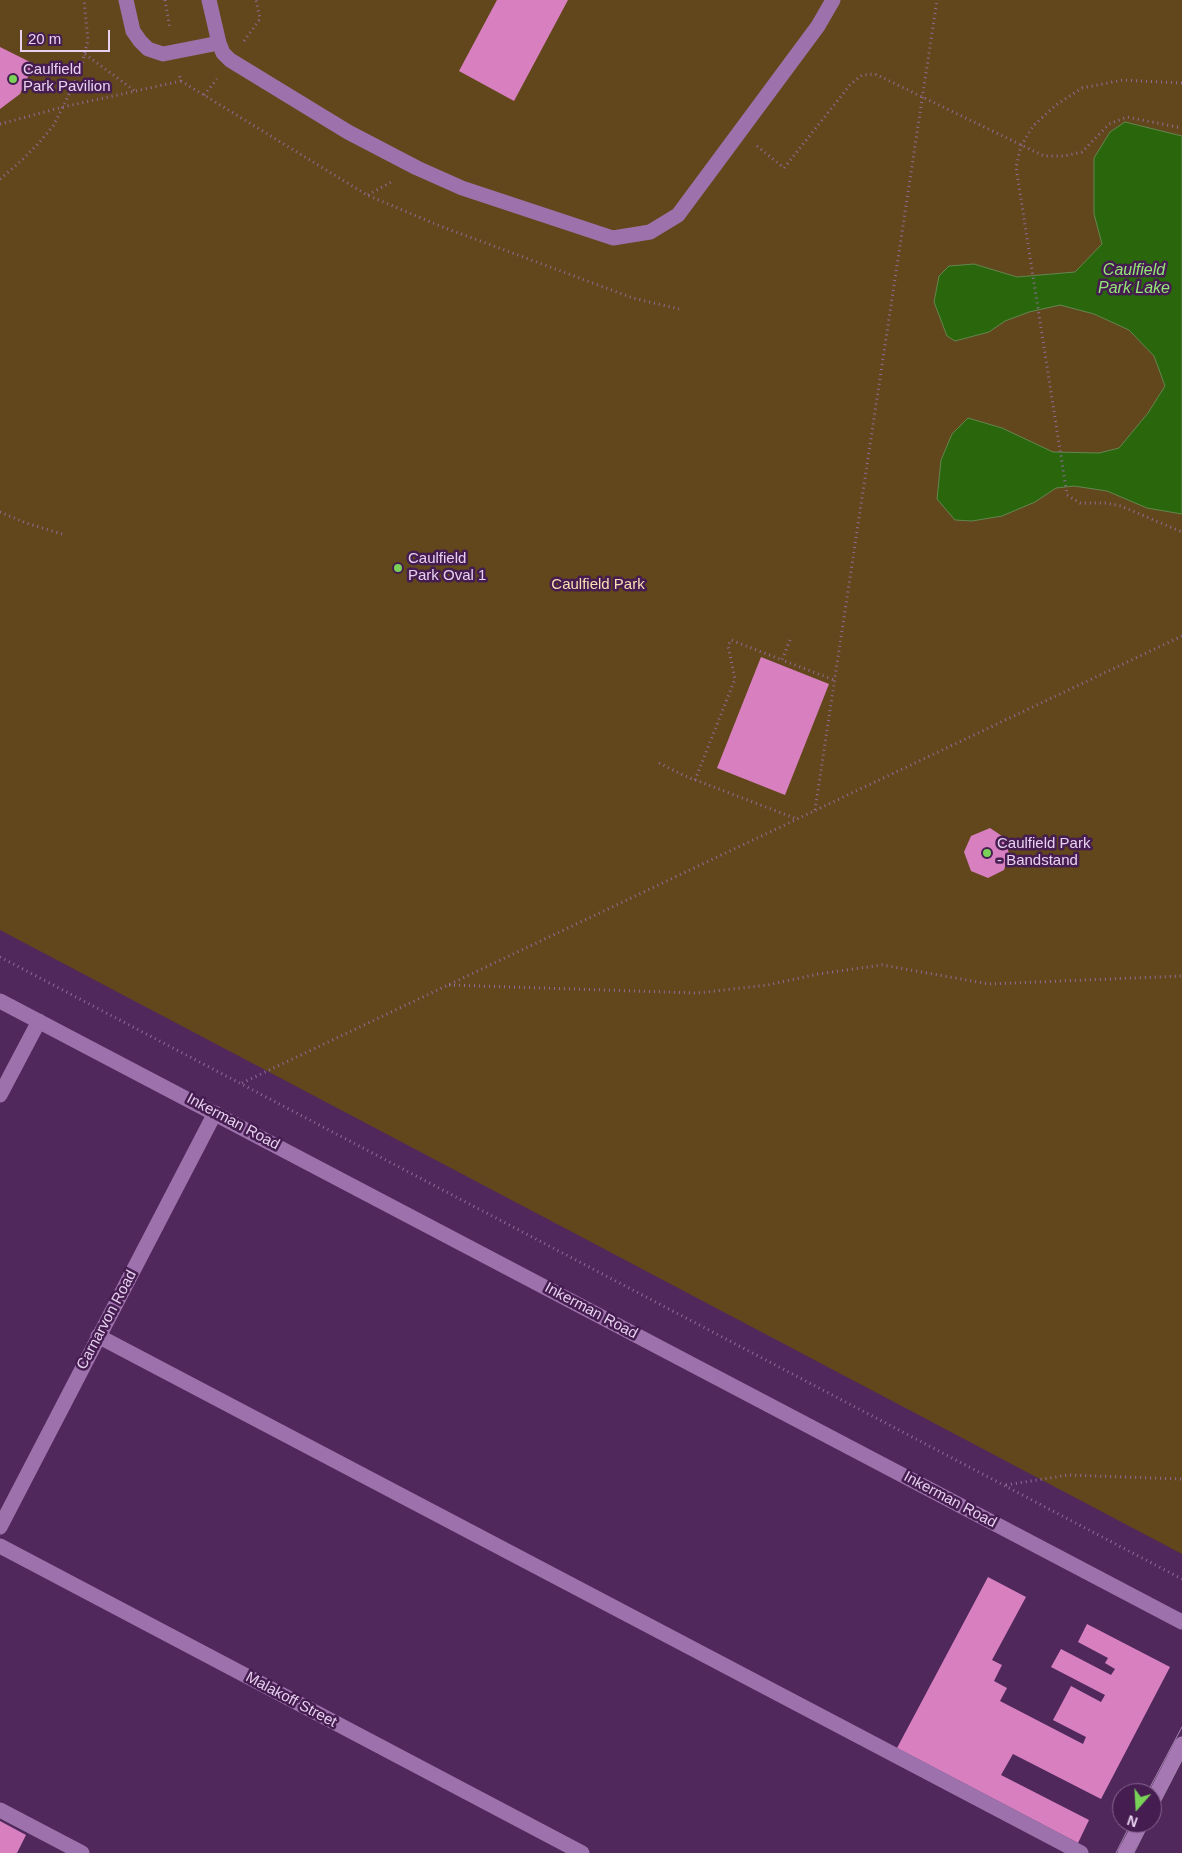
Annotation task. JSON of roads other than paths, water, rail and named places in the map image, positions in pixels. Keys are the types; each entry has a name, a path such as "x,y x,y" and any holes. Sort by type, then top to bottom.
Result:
{"main road":[{"path":"1162,1783 1182,1744"},
{"path":"1125,1853 1136,1833"}],"street":[{"path":"126,0 133,31 148,49 163,54 175,53 219,43"},
{"path":"209,0 219,43 223,53 230,60 348,132 416,168 508,205 613,238 650,232 678,215 818,26 833,0"},
{"name":"Inkerman Road","path":"0,1000 1182,1622"},
{"path":"0,1095 38,1021"},
{"name":"Carnarvon Road","path":"0,1527 215,1113"},
{"path":"98,1336 1081,1853"},
{"name":"Malakoff Street","path":"0,1546 582,1853"},
{"path":"0,1810 82,1853"}],"water":[{"name":"Caulfield Park Lake","path":"1125,122 1182,136 1182,514 1147,508 1107,491 1074,486 1056,488 1035,502 1002,516 972,521 955,520 937,499 941,460 952,434 968,418 1002,428 1053,452 1099,453 1119,448 1148,413 1165,386 1154,356 1129,330 1094,314 1060,305 1029,312 1005,321 989,332 955,341 947,336 934,302 939,276 949,266 974,264 1017,277 1075,272 1102,244 1094,214 1094,158 1110,132"}],"tram line":[{"path":"1152,1783 1182,1727"},
{"path":"1162,1799 1182,1760"},
{"path":"1116,1853 1126,1833"},
{"path":"1134,1853 1144,1833"}],"place":[{"name":"Caulfield Park Pavilion","path":"13,79"},
{"name":"Caulfield Park Oval 1","path":"398,568"},
{"name":"Caulfield Park - Bandstand","path":"987,853"}],"park label":[{"name":"Caulfield Park","path":"598,585"}]}
